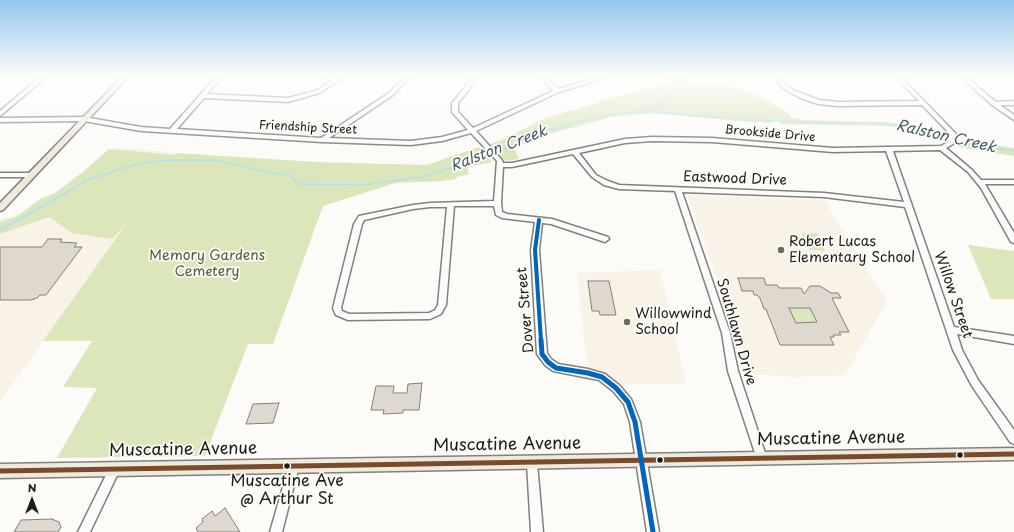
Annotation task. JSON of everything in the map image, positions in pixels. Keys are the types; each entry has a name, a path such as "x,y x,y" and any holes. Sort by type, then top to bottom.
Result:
{"main road":[{"path":"0,208 101,102"},
{"name":"Muscatine Avenue","path":"0,471 1014,454"}],"street":[{"path":"0,114 14,102"},
{"path":"172,131 197,102"},
{"path":"322,140 379,102"},
{"path":"456,102 454,105 456,114 500,161 497,203 499,213 505,216 552,222 605,239"},
{"name":"Friendship Street","path":"0,120 84,119 125,127 172,131 322,140 411,143 448,137 472,131 534,102"},
{"path":"817,102 838,104 924,104"},
{"name":"Brookside Drive","path":"500,165 512,165 625,141 668,138 712,140 823,150 942,148 952,140 950,130 922,102"},
{"path":"992,102 1014,118"},
{"path":"994,104 1014,104"},
{"path":"942,148 964,166 980,182 1011,230 1014,240"},
{"name":"Willow Street","path":"889,149 967,370 1014,439"},
{"name":"Eastwood Drive","path":"574,152 590,173 606,183 623,187 824,195 909,205"},
{"path":"0,175 31,175"},
{"path":"980,182 1014,182"},
{"name":"Southlawn Drive","path":"678,189 726,333 733,371 762,459"},
{"path":"451,204 442,305 438,312 430,316 355,317 345,317 339,313 337,308 358,224 362,218 413,207 451,204 497,203"},
{"name":"Dover Street","path":"540,220 535,250 542,354 548,362 556,368 598,376 607,381 619,391 628,402 633,414 653,532"},
{"path":"952,330 1014,340"},
{"path":"532,463 537,532"},
{"path":"276,532 294,466"},
{"path":"84,532 114,469"}],"shaded area":[{"path":"118,147 177,153 0,402 0,220 62,199"},
{"name":"Robert Lucas Elementary School","path":"687,195 824,200 887,301 845,375 794,377 745,373 731,316"},
{"name":"Willowwind School","path":"660,270 686,384 622,384 601,370 587,366 577,273"}],"green space":[{"path":"600,102 769,102 790,114 790,118 920,125 941,131 943,134 940,140 930,138 914,130 887,126 781,124 779,119 773,119 773,123 652,113 611,117 542,136 514,148 519,159 506,161 490,144 502,140 545,118"},
{"path":"962,141 1014,148 1014,156 958,147"},
{"name":"Memory Gardens Cemetery","path":"479,147 492,162 467,167 469,174 457,177 456,179 395,183 323,206 273,344 248,344 205,456 57,458 97,388 63,387 92,341 43,341 127,223 112,239 72,233 49,217 0,234 0,222 18,216 40,199 55,193 84,171 109,149 176,155 177,153 316,162 427,165"},
{"path":"802,233 817,233 825,251 810,250"},
{"path":"968,245 1014,251 1014,299 991,299"},
{"path":"789,308 810,308 814,315 816,315 823,322 795,323"}],"building":[{"path":"48,239 62,239 60,242 77,243 74,247 82,247 46,295 40,295 31,300 0,300 0,247 42,247"},
{"path":"738,278 764,278 766,285 777,285 779,288 801,288 804,294 810,286 820,286 831,293 838,293 841,298 832,298 849,332 839,332 841,335 833,335 834,337 830,337 834,345 780,345 766,309 764,309 760,298 757,295 754,295 753,291 742,291","holes":["789,308 810,308 817,322 796,323"]},
{"name":"Willowwind School","path":"588,281 609,281 616,315 600,315 599,311 592,311"},
{"path":"422,383 419,410 403,410 403,413 383,414 384,410 371,410 376,386 394,386 393,393 407,393 408,384"},
{"path":"279,403 273,423 246,424 253,404"},
{"path":"225,508 240,532 198,532 196,528 203,522 202,519 212,511 215,516"},
{"path":"52,519 59,522 61,527 58,532 14,532 21,520"}],"waterway":[{"path":"652,111 661,102"},
{"name":"Ralston Creek","path":"66,193 90,179 137,164 167,160 215,160 272,173 290,175 298,184 362,185 422,177 480,159 510,147 538,133 576,122 621,113 652,111"},
{"name":"Ralston Creek","path":"652,111 695,116 822,123 881,123 917,127 960,143 1014,151"},
{"name":"Ralston Creek","path":"0,230 68,192"}],"transit line":[{"path":"539,220 535,250 542,354 548,362 556,368 588,373 602,377 616,388 628,402 635,422 653,532"},
{"path":"0,471 1014,454"}],"place":[{"name":"Robert Lucas Elementary School","path":"781,250"},
{"name":"Willowwind School","path":"627,322"},
{"name":"Muscatine Ave @ Arthur St","path":"287,466"}]}
